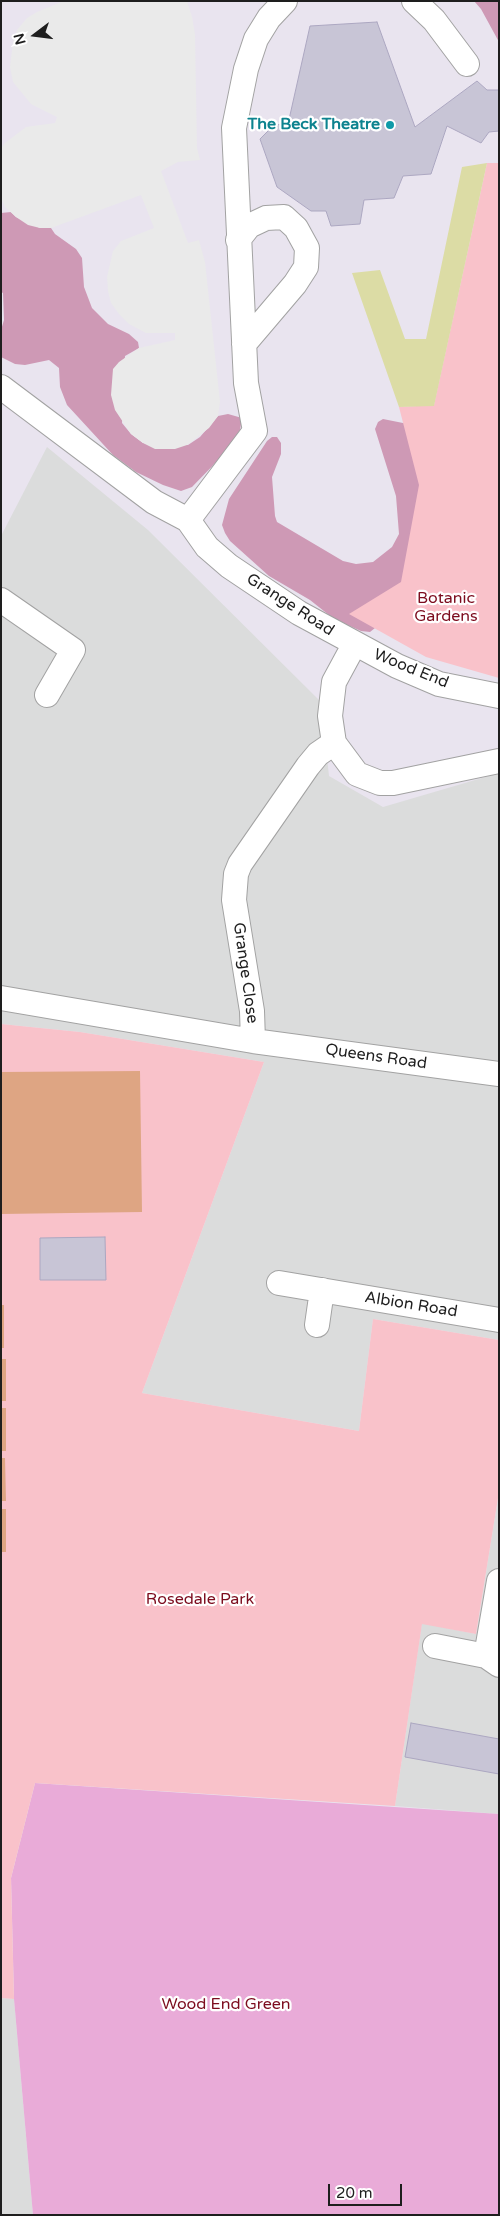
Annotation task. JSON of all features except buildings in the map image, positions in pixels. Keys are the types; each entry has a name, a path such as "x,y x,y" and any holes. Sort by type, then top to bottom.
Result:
{"street":[{"path":"414,1 434,20 467,64"},
{"path":"188,520 255,431 246,383 234,128 239,98 256,39 278,3"},
{"path":"238,240 249,226 266,218 284,217 296,228 307,248 306,267 295,284 244,344"},
{"name":"Grange Road","path":"1,387 154,502 188,520 208,547 229,566 299,613 354,644"},
{"path":"1,600 73,650 47,695"},
{"path":"354,644 334,682 330,716 334,743 351,769 365,779 380,783 411,781 499,761"},
{"name":"Wood End","path":"354,644 397,666 439,684 499,696"},
{"name":"Grange Close","path":"1,998 253,1041 252,1011 234,900 236,874 240,864 308,766 334,743"},
{"name":"Queens Road","path":"253,1041 499,1074"},
{"name":"Albion Road","path":"279,1283 499,1320"},
{"path":"317,1325 322,1290"},
{"path":"435,1646 492,1660 499,1581"}],"shaded area":[{"path":"64,1 187,1 192,17 195,34 197,148 200,160 178,162 161,171 188,243 199,240 205,262 220,402 218,416 209,428 187,445 175,449 155,449 131,434 115,410 111,395 113,369 119,362 139,348 175,340 175,333 146,333 129,324 111,303 108,291 107,277 113,251 121,241 154,228 141,195 51,228 28,225 5,207 1,198 1,148 26,127 55,123 57,117 31,104 13,82 10,67 13,42 17,30 27,18"},
{"path":"474,1 499,1 499,42 481,9"},
{"path":"487,163 434,406 399,407 352,273 380,270 405,339 426,339 462,167"},
{"path":"11,212 16,217 40,228 51,228 55,234 76,249 82,258 84,287 92,308 108,324 129,334 138,342 139,348 125,356 122,423 131,434 143,443 188,445 200,437 218,416 228,414 242,418 240,430 226,452 192,487 181,491 163,485 136,472 113,455 67,405 60,387 59,368 49,360 25,365 15,364 1,357 1,330 4,320 3,293 1,292 1,213"},
{"path":"499,410 380,624 370,632 361,631 334,619 310,600 269,576 230,541 225,533 222,525 229,499 267,441 272,437 277,437 281,443 281,454 272,477 277,522 343,561 356,564 373,562 392,547 399,534 396,496 375,429 378,422 383,419 403,423"},
{"path":"47,447 148,530 321,702 329,776 383,807 499,773 499,1340 373,1319 359,1431 142,1393 264,1062 80,1032 1,1024 1,536"},
{"path":"140,1071 142,1212 1,1214 1,1072"},
{"path":"1,1305 4,1305 4,1348 1,1348"},
{"path":"1,1359 6,1359 6,1401 1,1401"},
{"path":"1,1408 6,1408 6,1451 1,1451"},
{"path":"1,1458 5,1458 6,1501 1,1501"},
{"path":"499,1492 499,1814 395,1806 422,1623 476,1634"},
{"path":"1,1509 6,1509 6,1552 1,1552"},
{"path":"1,1998 14,1999 33,2215 1,2215"}],"green space":[{"name":"Botanic Gardens","path":"487,163 499,163 499,678 426,657 349,614 401,582 419,485 399,407 434,405"},
{"name":"Rosedale Park","path":"1,1024 80,1032 264,1062 142,1393 359,1431 373,1319 499,1340 499,1492 476,1634 422,1624 395,1806 35,1783 11,1878 14,1999 1,1998"},
{"name":"Wood End Green","path":"35,1783 499,1814 499,2215 33,2215 14,1999 11,1878"}],"place":[{"name":"The Beck Theatre","path":"390,125"}]}
